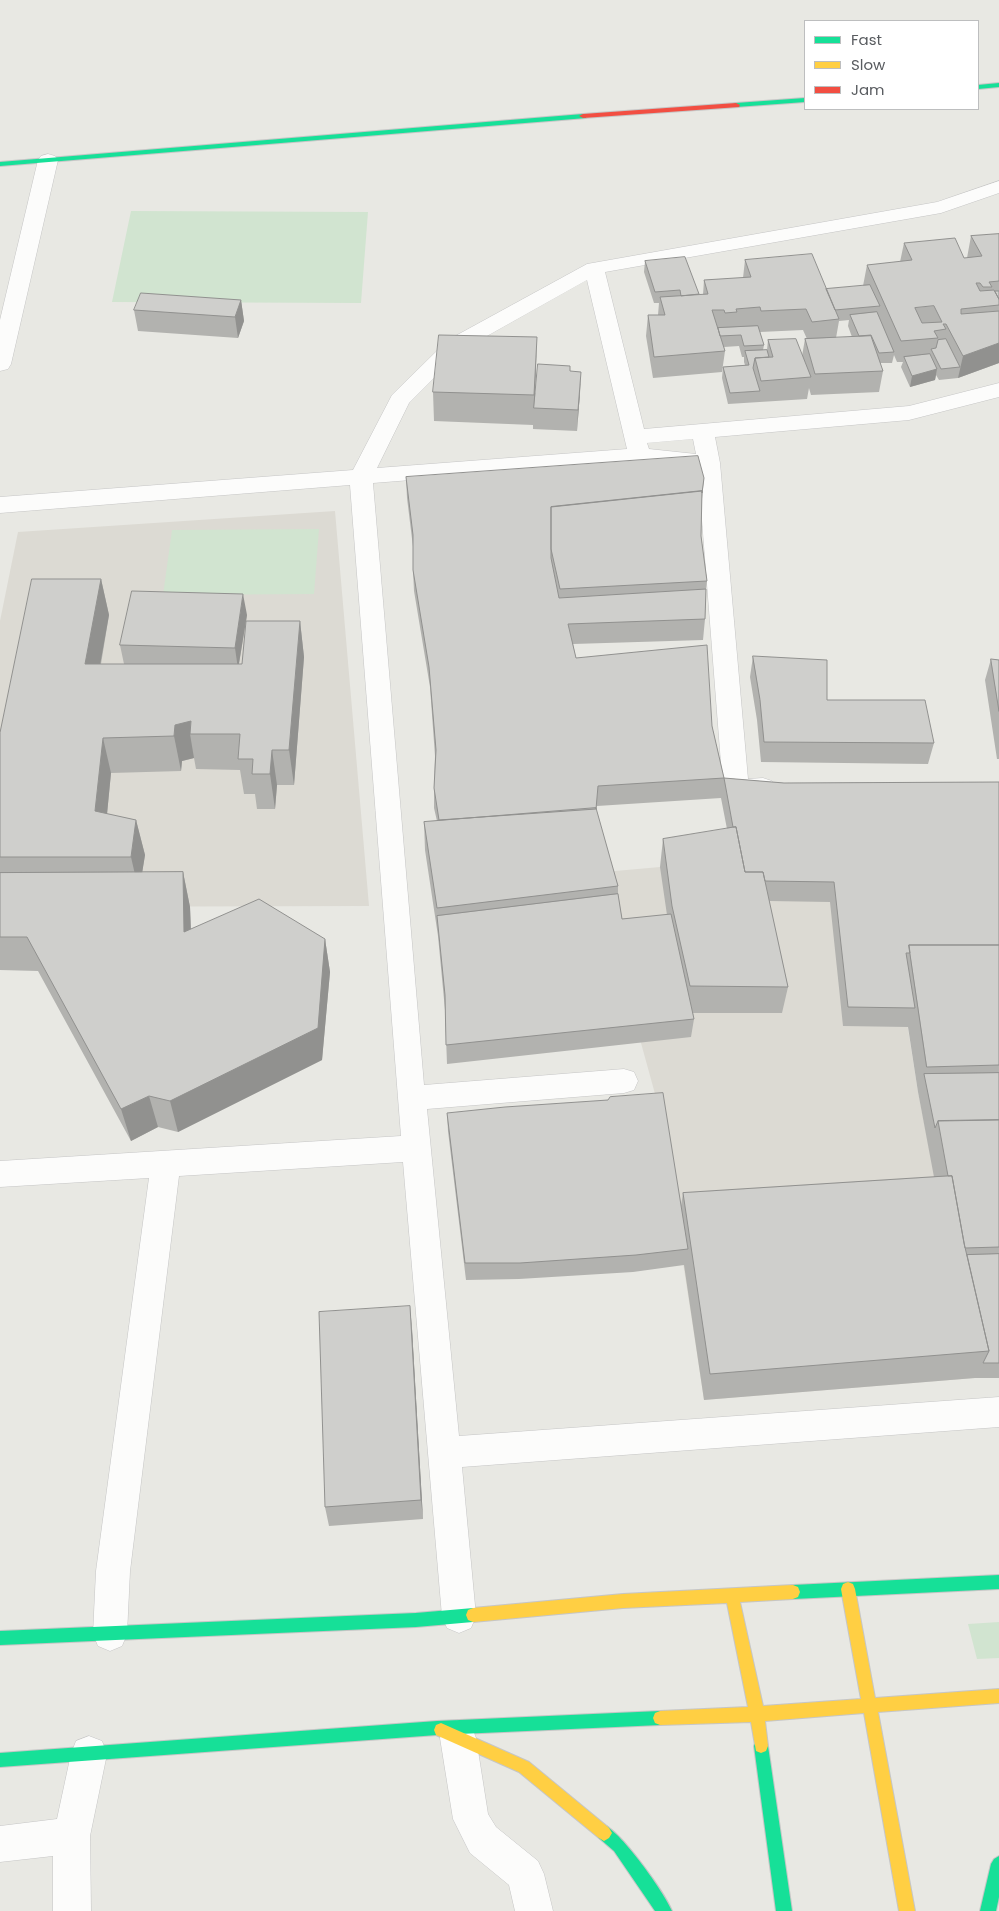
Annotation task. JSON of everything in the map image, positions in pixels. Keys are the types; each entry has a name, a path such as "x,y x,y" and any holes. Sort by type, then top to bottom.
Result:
{"main road":[{"path":"979,87 999,85"},
{"path":"0,164 444,127 804,100"},
{"path":"0,1638 407,1621 623,1601 999,1582"},
{"path":"848,1589 907,1911"},
{"path":"732,1595 757,1714 784,1911"},
{"path":"0,1760 757,1714 999,1696"},
{"path":"448,1733 524,1767 619,1846 664,1911"},
{"path":"988,1911 999,1864"}],"street":[{"path":"0,364 48,160"},
{"path":"459,1616 411,1098 361,476 400,400 455,345 594,268 941,207 999,187"},
{"path":"594,268 637,446"},
{"path":"0,505 361,476 637,446 703,431 909,413 999,390"},
{"path":"703,431 709,463 736,789 785,788"},
{"path":"637,446 709,463"},
{"path":"411,1098 624,1081"},
{"path":"0,1174 417,1148"},
{"path":"110,1634 113,1571 166,1164"},
{"path":"444,1453 999,1412"},
{"path":"448,1733 471,1819 483,1840 525,1874 534,1911"},
{"path":"72,1911 72,1836 89,1754"},
{"path":"0,1844 72,1836"}],"shaded area":[{"path":"335,511 369,906 0,907 0,621 18,532"},
{"path":"660,867 888,902 918,1092 975,1378 704,1400 660,1112 641,1043 604,872"}],"green space":[{"path":"131,211 368,212 361,303 112,302"},
{"path":"319,529 314,594 163,595 172,530"},
{"path":"999,1622 999,1658 977,1659 968,1624"}],"building":[{"path":"999,234 999,281 989,282 992,287 983,287 980,283 976,283 980,291 994,290 999,299 999,305 961,309 961,314 999,311 999,343 963,356 946,324 943,324 946,329 934,331 938,338 901,341 867,265 912,260 904,243 955,238 964,258 982,256 971,236","holes":["934,306 942,322 922,323 915,308"]},
{"path":"812,254 839,319 812,322 806,309 761,311 760,307 736,309 737,312 725,313 724,310 712,310 725,351 654,357 648,315 665,315 660,297 708,294 704,280 751,277 745,260"},
{"path":"685,257 699,294 681,296 680,290 655,292 645,261"},
{"path":"870,285 880,306 835,310 826,289"},
{"path":"995,291 999,291 999,299"},
{"path":"141,293 241,300 235,317 134,310"},
{"path":"877,312 894,352 879,353 871,335 859,336 850,315"},
{"path":"758,326 764,345 744,346 741,335 720,336 718,328"},
{"path":"439,335 537,337 534,395 433,392"},
{"path":"871,336 883,371 815,374 805,339"},
{"path":"796,339 811,377 761,381 755,358 773,357 768,340"},
{"path":"946,339 960,367 941,369 931,349 936,348 938,340"},
{"path":"767,350 769,357 755,358 753,368 760,391 730,393 723,367 749,365 745,351"},
{"path":"930,354 937,369 912,376 904,357"},
{"path":"538,364 570,366 570,371 581,372 578,410 534,408"},
{"path":"698,456 704,478 702,493 702,491 551,507 551,558 559,598 706,589 705,619 568,624 576,658 707,645 712,726 724,778 598,786 596,809 439,820 434,788 436,750 429,667 413,570 413,535 406,477"},
{"path":"702,491 701,536 707,581 560,589 551,549 551,507"},
{"path":"32,579 101,579 85,664 242,664 246,621 300,621 289,750 272,750 270,774 252,774 253,759 238,759 240,734 190,734 191,721 175,725 174,736 103,738 95,811 136,820 131,857 0,857 0,733"},
{"path":"132,591 243,594 235,648 120,645"},
{"path":"753,656 827,660 827,700 925,700 934,743 764,742"},
{"path":"991,659 999,660 999,711"},
{"path":"724,778 784,783 999,782 999,945 909,945 910,953 906,953 915,1008 848,1007 834,882 765,881 763,872 745,872 736,827 733,827"},
{"path":"596,808 618,886 437,908 424,822"},
{"path":"736,827 745,872 763,872 788,987 690,986 672,906 663,839"},
{"path":"183,872 184,932 259,899 325,939 318,1028 170,1101 149,1096 121,1109 27,937 0,937 0,873"},
{"path":"618,894 622,919 671,914 694,1019 446,1045 445,995 437,916"},
{"path":"909,945 999,945 999,1065 927,1067"},
{"path":"999,1073 999,1120 938,1121 935,1128 924,1074"},
{"path":"663,1093 688,1249 636,1255 520,1263 465,1263 447,1113 608,1100 610,1097"},
{"path":"999,1120 999,1247 965,1248 952,1176 948,1176 938,1121"},
{"path":"952,1176 964,1243 989,1351 710,1374 683,1193"},
{"path":"999,1254 999,1363 983,1363 989,1351 967,1255"},
{"path":"410,1306 421,1500 325,1507 319,1312"}],"traffic: fast":[{"path":"979,87 999,85"},
{"path":"736,105 804,100"},
{"path":"0,164 583,116"},
{"path":"793,1592 999,1582"},
{"path":"0,1638 416,1620 473,1615"},
{"path":"0,1760 437,1728 660,1718"},
{"path":"761,1746 784,1911"},
{"path":"604,1833 619,1846 664,1911"},
{"path":"988,1911 999,1864"}],"traffic: slow":[{"path":"848,1589 907,1911"},
{"path":"473,1615 623,1601 793,1592"},
{"path":"732,1595 757,1714 761,1746"},
{"path":"660,1718 757,1714 999,1696"},
{"path":"441,1730 524,1767 604,1833"}],"traffic: jam":[{"path":"583,116 736,105"}]}
